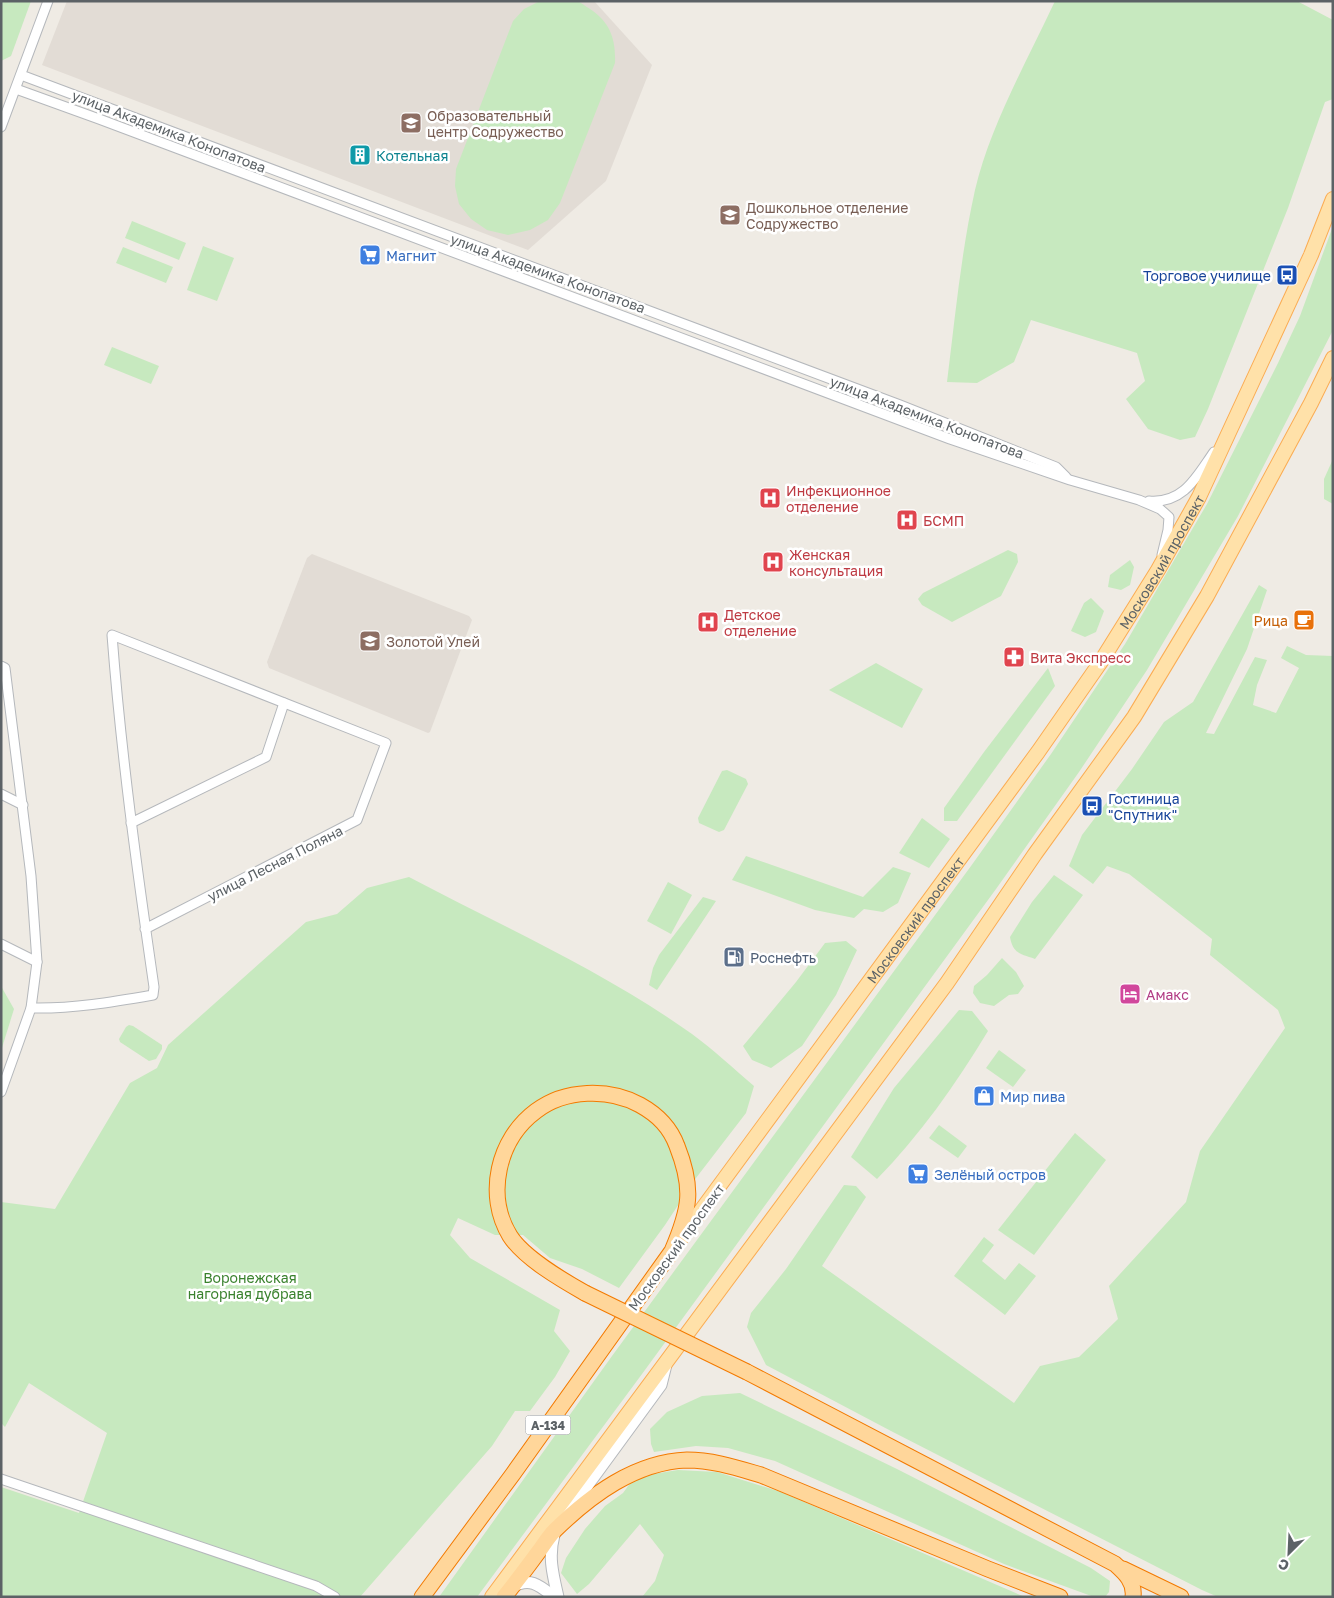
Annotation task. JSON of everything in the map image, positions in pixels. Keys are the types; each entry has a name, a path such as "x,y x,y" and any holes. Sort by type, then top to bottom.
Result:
{"highway":[{"path":"672,1251 686,1212 689,1197 684,1165 676,1144 664,1122 634,1102 598,1093 583,1093 551,1102 536,1110 525,1120 508,1145 497,1176 499,1210 511,1237 523,1250 559,1278 585,1293 747,1372 1181,1597"},
{"name":"Московский проспект","path":"422,1597 513,1474 672,1251"},
{"path":"508,1592 555,1531 593,1498 618,1480 642,1469 664,1463 687,1460 724,1464 761,1475 988,1570 1060,1597"},
{"path":"1115,1564 1130,1581 1134,1591 1133,1597"}],"main road":[{"name":"Московский проспект","path":"672,1251 1038,752 1100,663 1158,570 1199,497 1311,255 1333,199"},
{"path":"492,1597 947,983 1035,854 1134,717 1207,596 1311,403 1333,358"}],"street":[{"path":"1,127 48,1"},
{"name":"улица Академика Конопатова","path":"21,75 909,409 1056,467 1070,480"},
{"name":"улица Академика Конопатова","path":"16,89 950,439 1070,480 1139,500"},
{"path":"1139,500 1160,502 1170,499 1188,488 1230,431"},
{"path":"1139,500 1160,509 1169,517 1168,530 1158,570"},
{"path":"31,1008 49,1009 99,1004 153,995 154,988 131,824 112,635 284,703 266,757 131,824"},
{"path":"1,666 4,668 32,876 37,962 31,1008 1,1092"},
{"name":"улица Лесная Поляна","path":"146,929 357,820 386,743 284,703"},
{"path":"1,794 23,805"},
{"path":"1,944 37,962"},
{"path":"558,1597 550,1560 550,1547 555,1531 661,1385 667,1359"},
{"path":"1,1479 316,1586 335,1597"},
{"path":"508,1592 527,1582 534,1583 554,1597"}],"shaded area":[{"name":"Образовательный центр Содружество","path":"67,1 594,1 652,65 606,181 528,250 42,65"},
{"name":"Золотой Улей","path":"312,554 469,616 472,620 430,732 428,733 269,668 267,662 307,558"}],"green space":[{"path":"1,1 31,1 11,56 1,61"},
{"path":"540,1 576,1 597,14 607,25 613,39 615,63 560,203 548,220 530,230 508,235 487,230 471,219 459,204 455,186 456,169 513,21 524,9"},
{"path":"1055,1 1297,1 1333,20 1333,99 1325,102 1288,208 1208,409 1195,437 1180,440 1148,429 1126,399 1145,381 1137,353 1031,320 1014,362 977,383 947,382 966,238 975,190 990,142 1010,94"},
{"path":"132,221 186,243 179,260 125,238"},
{"path":"1333,226 1332,332 1238,516 1147,670 1079,772 996,889 477,1597 439,1597 612,1356 971,866 1051,754 1125,644 1207,504 1278,363 1300,316"},
{"path":"203,246 234,258 217,301 187,290"},
{"path":"123,247 173,267 166,283 116,263"},
{"path":"112,347 159,366 151,384 104,365"},
{"path":"1333,459 1333,504 1324,499 1324,479"},
{"path":"1008,550 1017,554 1018,562 1001,596 952,622 922,605 918,599 923,593"},
{"path":"1130,560 1134,567 1130,585 1121,590 1108,587 1110,575"},
{"path":"1259,585 1267,590 1247,649 1206,733 1214,734 1255,657 1267,660 1257,685 1253,705 1276,713 1299,668 1281,658 1287,646 1306,655 1333,656 1333,1597 1218,1597 1202,1590 766,1365 747,1327 751,1313 786,1269 844,1185 856,1186 866,1197 822,1266 1014,1403 1040,1366 1079,1357 1118,1319 1109,1286 1186,1202 1200,1151 1285,1028 1278,1010 1210,955 1212,939 1129,874 1107,866 1093,884 1069,866 1082,835 1132,769 1164,722 1193,702"},
{"path":"1091,598 1104,611 1096,632 1085,637 1071,631 1084,603"},
{"path":"876,663 923,689 902,728 829,690"},
{"path":"1048,668 1055,686 957,821 944,821 944,808"},
{"path":"727,770 746,779 748,784 724,830 719,832 699,823 698,818 722,771"},
{"path":"922,818 950,839 929,868 899,853"},
{"path":"746,856 863,897 893,867 911,873 898,903 883,912 864,909 854,918 815,910 732,880"},
{"path":"1054,875 1083,895 1035,959 1018,953 1011,943 1010,937 1032,902"},
{"name":"Воронежская нагорная дубрава","path":"409,877 589,970 692,1034 754,1086 746,1113 696,1178 665,1225 619,1288 582,1269 550,1258 523,1235 495,1235 458,1218 450,1235 470,1258 560,1310 554,1331 570,1351 555,1377 530,1411 515,1411 492,1446 360,1597 1,1597 1,1487 79,1513 107,1433 29,1383 5,1427 1,1423 1,1202 55,1209 130,1083 157,1068 168,1045 306,922 337,914 367,888"},
{"path":"668,882 692,895 671,934 647,921"},
{"path":"703,897 716,901 657,990 649,985 653,968 659,955"},
{"path":"846,941 857,950 836,995 802,1046 771,1068 752,1060 743,1046 796,982 825,943"},
{"path":"1002,958 1016,972 1024,986 1018,994 1009,995 994,1006 980,1003 973,993 974,986"},
{"path":"1,986 14,1009 1,1051"},
{"path":"959,1010 972,1011 988,1031 937,1108 908,1145 877,1179 851,1157 894,1088"},
{"path":"129,1025 162,1045 162,1049 156,1059 149,1061 120,1042 119,1039"},
{"path":"999,1050 1026,1070 1013,1087 986,1068"},
{"path":"939,1125 967,1146 958,1158 929,1138"},
{"path":"1075,1133 1106,1160 1034,1255 998,1230"},
{"path":"984,1237 994,1245 982,1261 1005,1280 1019,1263 1036,1276 1005,1315 954,1276"},
{"path":"740,1393 897,1469 1091,1568 1110,1581 1109,1592 1105,1597 1094,1597 1004,1564 775,1461 728,1448 696,1446 654,1452 651,1444 650,1429 667,1412 702,1396"},
{"path":"678,1470 717,1472 781,1492 1025,1597 642,1597 655,1581 664,1555 640,1524 589,1584 577,1594 561,1573 566,1558 585,1529 605,1506 623,1493 631,1482 653,1474"}],"place":[{"name":"Образовательный центр Содружество","path":"411,123"},
{"name":"Котельная","path":"360,155"},
{"name":"Дошкольное отделение Содружество","path":"730,215"},
{"name":"Магнит","path":"370,255"},
{"name":"Торговое училище","path":"1287,275"},
{"name":"Инфекционное отделение","path":"770,498"},
{"name":"БСМП","path":"907,520"},
{"name":"Женская консультация","path":"773,562"},
{"name":"Рица","path":"1304,620"},
{"name":"Детское отделение","path":"708,622"},
{"name":"Золотой Улей","path":"370,641"},
{"name":"Вита Экспресс","path":"1014,657"},
{"name":"Гостиница \"Спутник\"","path":"1092,806"},
{"name":"Роснефть","path":"734,957"},
{"name":"Амакс","path":"1130,994"},
{"name":"Мир пива","path":"984,1096"},
{"name":"Зелёный остров","path":"918,1174"}]}
